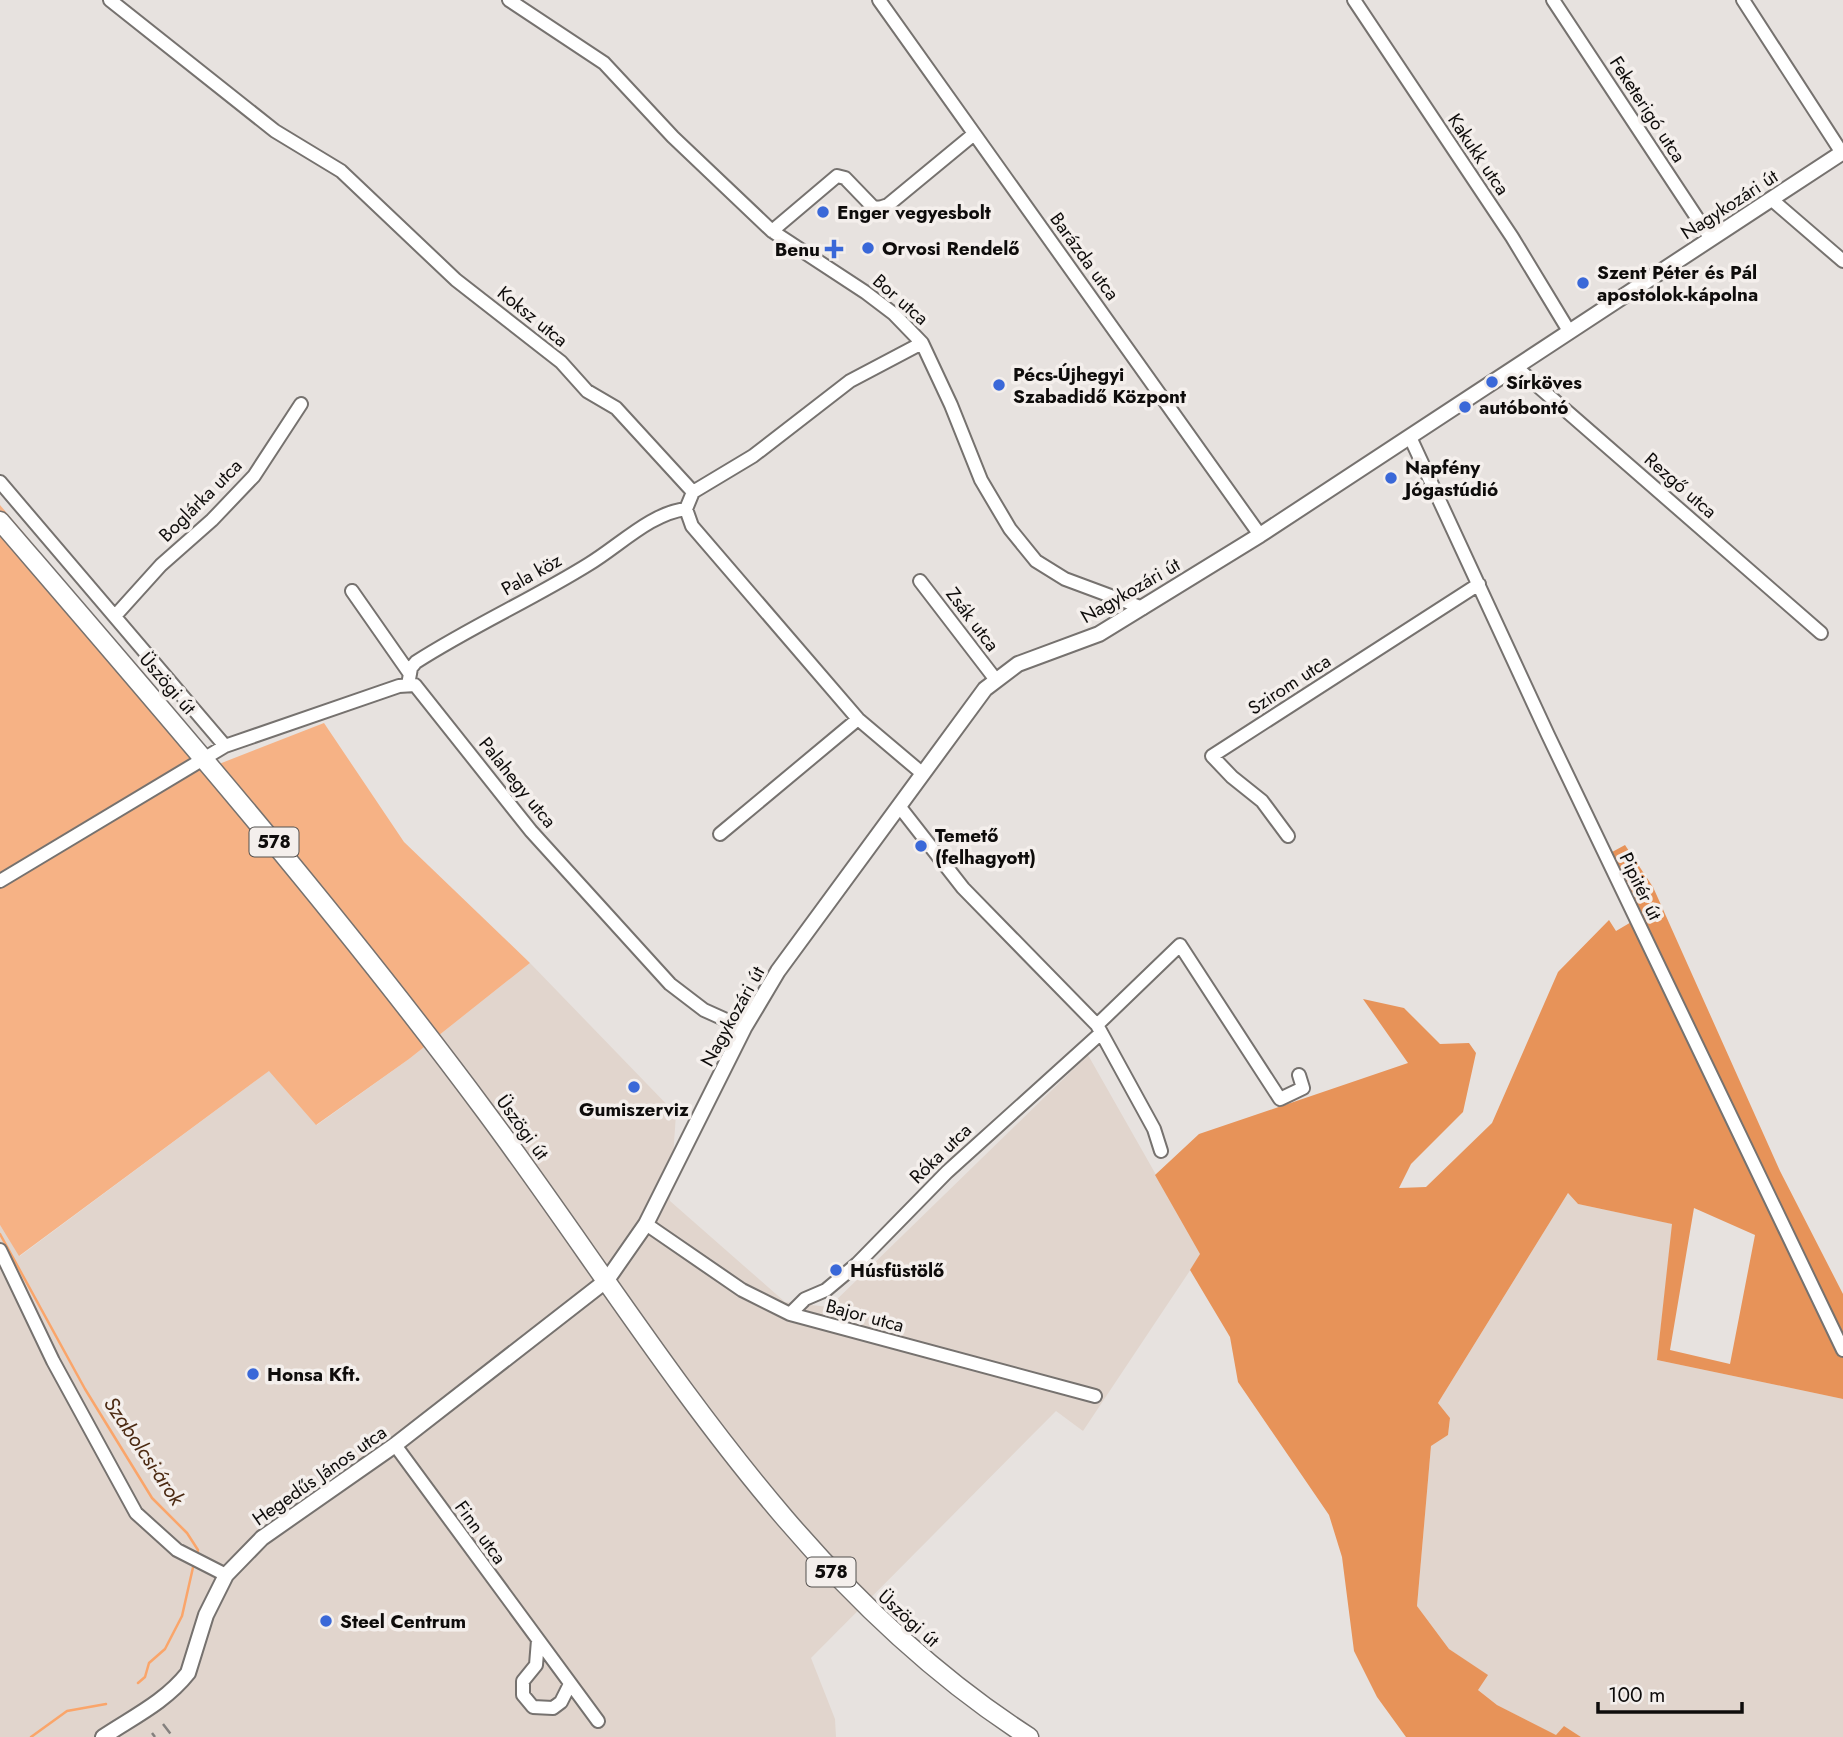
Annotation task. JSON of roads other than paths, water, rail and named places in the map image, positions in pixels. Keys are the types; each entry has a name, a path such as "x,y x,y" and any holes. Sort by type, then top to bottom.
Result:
{"main road":[{"name":"Üszögi út","path":"0,521 204,758 482,1107 746,1474 805,1545 873,1615 946,1679 1029,1737"}],"street":[{"name":"Koksz utca","path":"110,0 275,131 341,171 456,280 561,362 587,391 616,408 693,492"},
{"name":"Bor utca","path":"509,0 572,40 623,80 673,137 772,231 894,314 922,343 951,405 981,480 1024,548 1050,572 1143,608"},
{"name":"Barázda utca","path":"879,0 1259,535"},
{"name":"Kakukk utca","path":"1354,0 1512,237 1569,331"},
{"name":"Feketerigó utca","path":"1553,0 1711,239"},
{"path":"1743,0 1842,153"},
{"path":"772,231 837,176 845,178 865,200 879,208 974,134"},
{"name":"Nagykozári út","path":"607,1280 646,1224 744,1028 778,971 985,689 1018,664 1099,634 1143,608 1410,437 1842,153"},
{"path":"1771,200 1843,261"},
{"path":"922,343 849,382 753,456 693,492 686,509 692,526 858,719 923,774"},
{"name":"Rezgő utca","path":"1516,367 1821,633"},
{"name":"Boglárka utca","path":"115,616 161,565 212,520 254,476 300,404"},
{"name":"Pipitér út","path":"1410,437 1559,760 1742,1134 1843,1350"},
{"path":"0,482 225,746"},
{"name":"Pala köz","path":"409,679 416,662 457,635 590,564 663,515 686,509"},
{"name":"Zsák utca","path":"920,581 996,680"},
{"name":"Szirom utca","path":"1287,836 1262,801 1232,777 1212,756 1479,584"},
{"name":"Palahegy utca","path":"352,591 409,679 421,689 531,831 670,984 704,1010 744,1028"},
{"path":"0,881 225,746 409,679"},
{"path":"720,834 858,719"},
{"path":"899,806 963,888 1099,1029 1148,1117 1161,1151"},
{"name":"Róka utca","path":"790,1314 805,1299 825,1290 857,1265 947,1172 1099,1029 1180,945 1280,1098 1303,1088 1299,1075"},
{"name":"Bajor utca","path":"646,1224 742,1290 790,1314 1095,1396"},
{"path":"0,1250 53,1361 136,1513 157,1535 226,1575"},
{"name":"Hegedűs János utca","path":"103,1737 172,1692 188,1673 206,1615 226,1575 262,1538 395,1445 607,1280"},
{"name":"Finn utca","path":"395,1445 598,1721"},
{"path":"538,1640 536,1665 523,1681 523,1695 533,1707 553,1708 561,1702 570,1684"}],"waterway":[{"name":"Szabolcsi-árok","path":"0,1234 85,1389 152,1498 187,1533 198,1550 197,1554"},
{"name":"Szabolcsi-árok","path":"138,1683 145,1677 149,1663 165,1649 182,1616 194,1563"},
{"name":"Szabolcsi-árok","path":"31,1737 67,1711 106,1704"}],"railway":[{"path":"163,1724 173,1737"},
{"path":"152,1733 155,1737"}],"place":[{"name":"Enger vegyesbolt","path":"823,212"},
{"name":"Orvosi Rendelő","path":"868,248"},
{"name":"Benu","path":"834,249"},
{"name":"Szent Péter és Pál apostolok-kápolna","path":"1583,283"},
{"name":"Sírköves","path":"1492,382"},
{"name":"Pécs-Újhegyi Szabadidő Központ","path":"999,385"},
{"name":"autóbontó","path":"1465,407"},
{"name":"Napfény Jógastúdió","path":"1391,478"},
{"name":"Temető (felhagyott)","path":"921,846"},
{"name":"Gumiszerviz","path":"634,1087"},
{"name":"Húsfüstölő","path":"836,1270"},
{"name":"Honsa Kft.","path":"253,1374"},
{"name":"Steel Centrum","path":"326,1621"}]}
